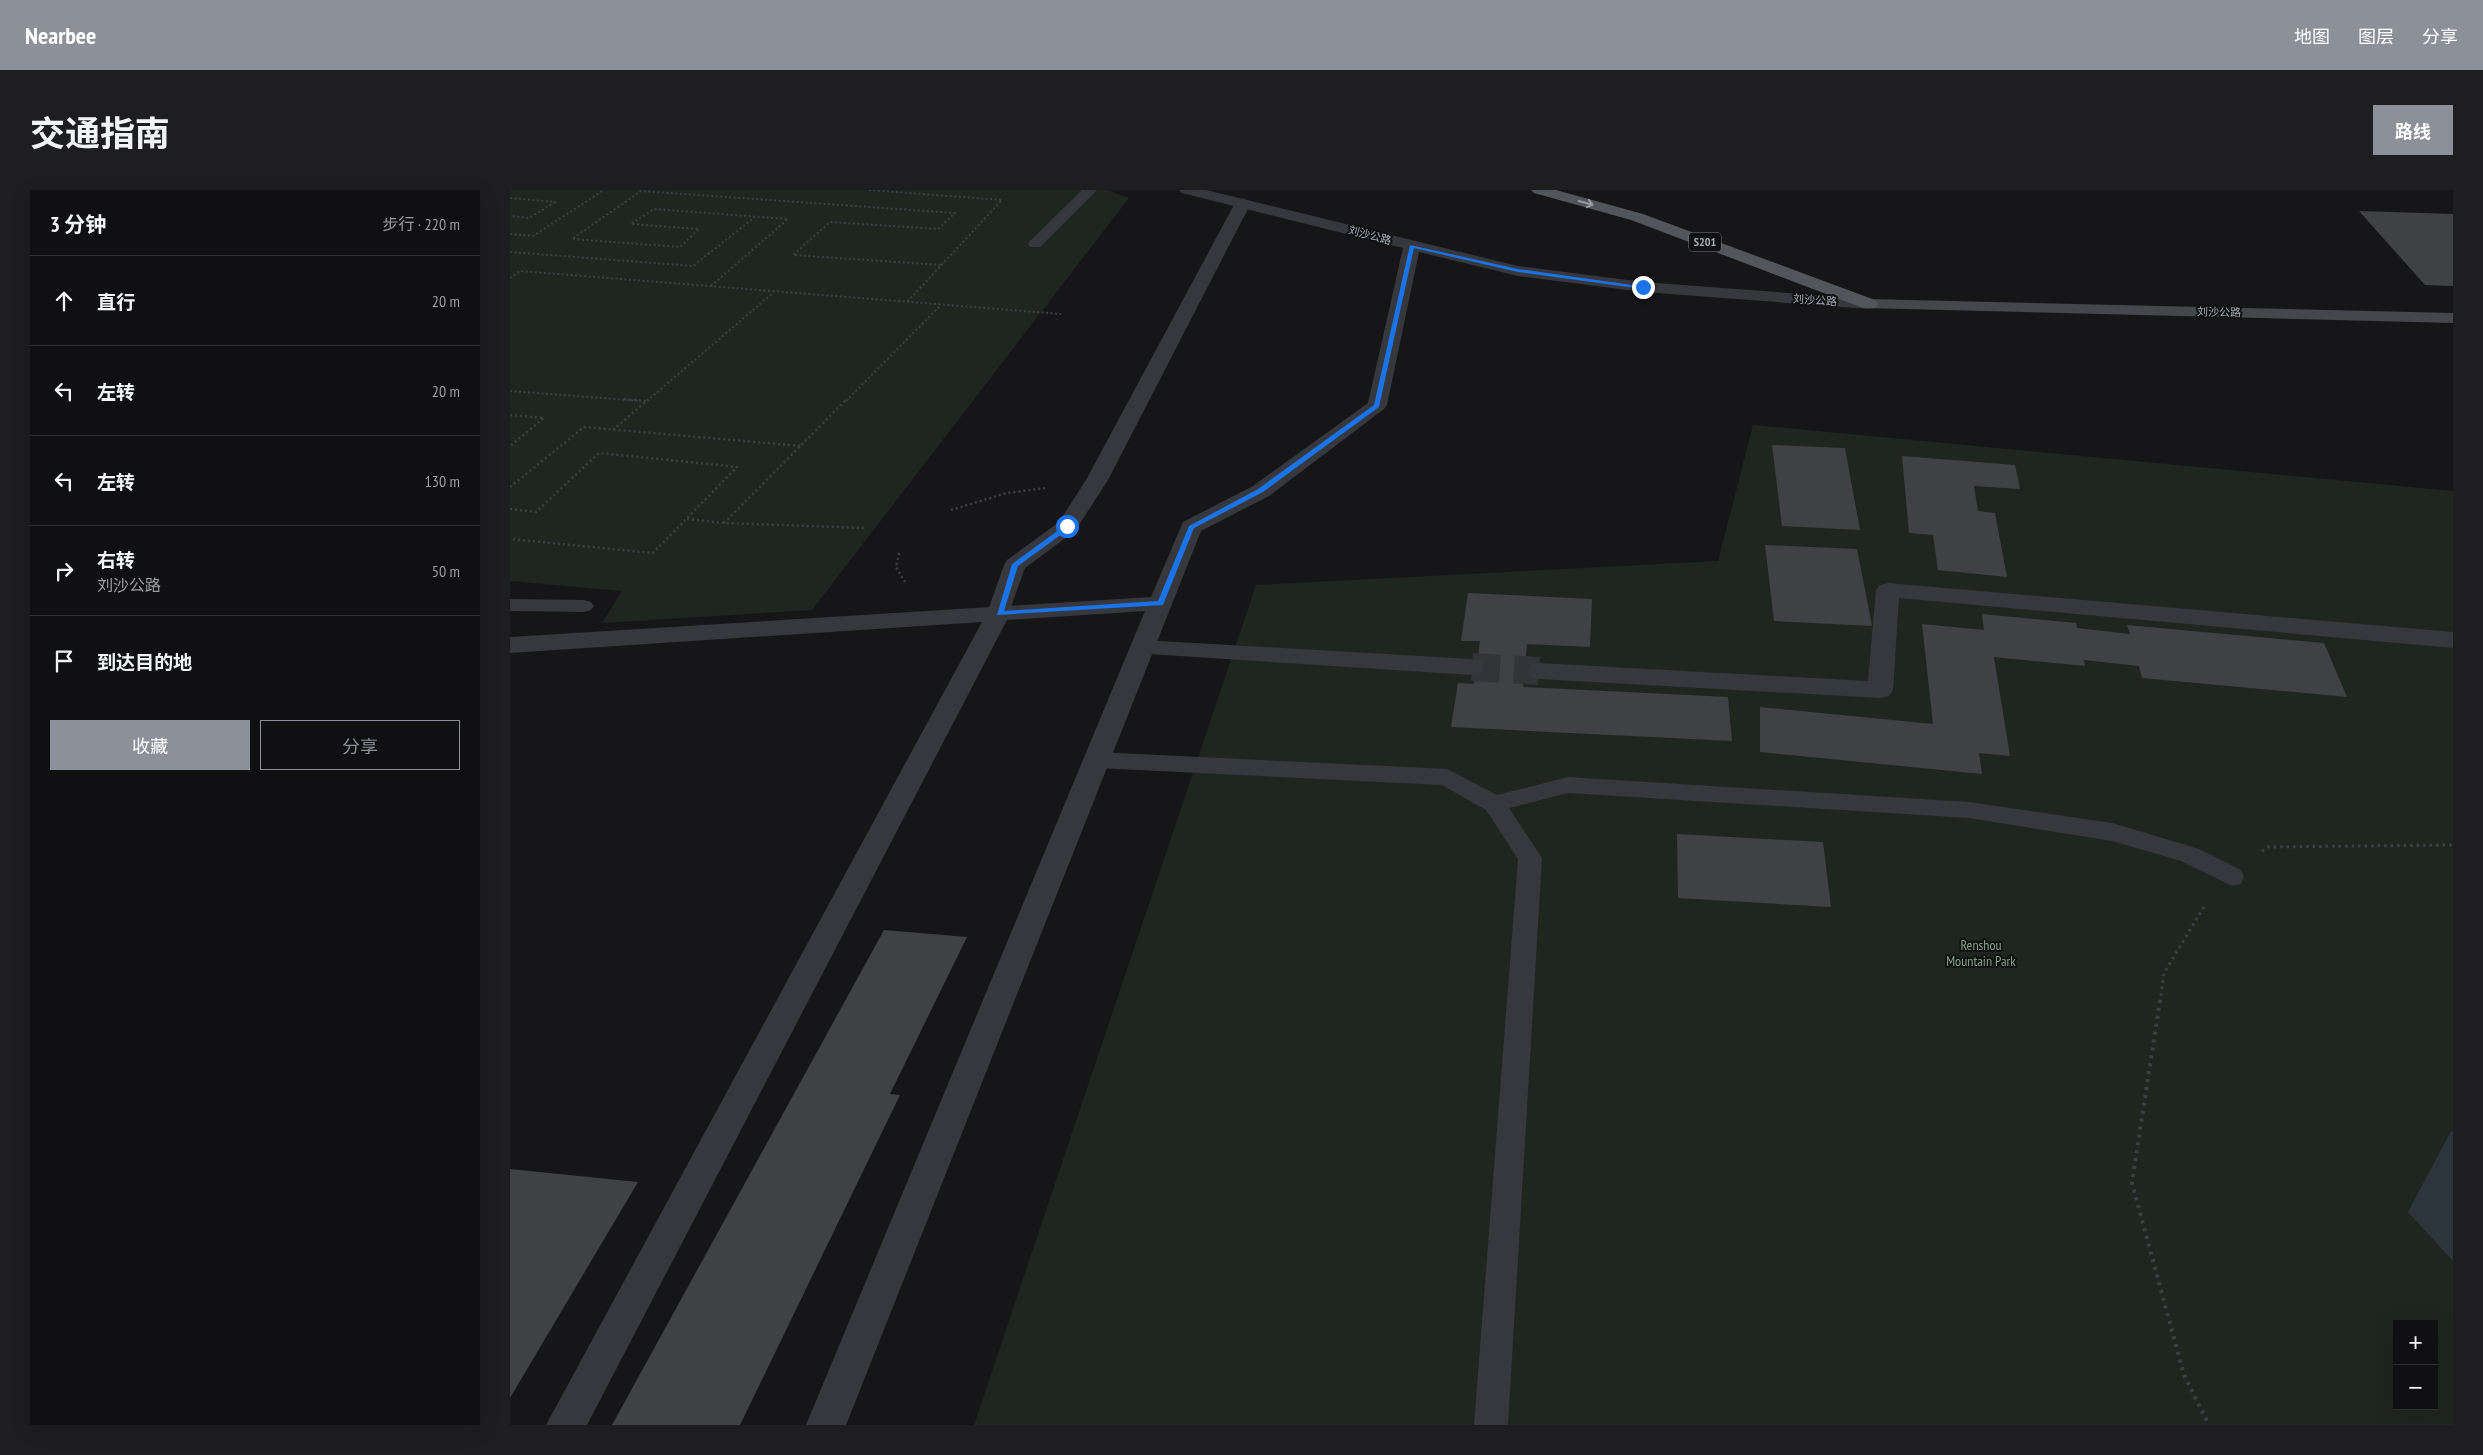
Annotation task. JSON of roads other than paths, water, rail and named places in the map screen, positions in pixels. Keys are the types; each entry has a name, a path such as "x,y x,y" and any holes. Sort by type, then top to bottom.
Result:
{"main road":[{"name":"S201","path":"1538,190 1637,217 1869,304"},
{"name":"S201","path":"1599,190 1650,207 1869,304"},
{"name":"刘沙公路","path":"1869,304 2453,318"}],"street":[{"name":"刘沙公路","path":"1187,190 1518,271 1643,287 1869,304"},
{"path":"566,1425 999,613 1015,566 1067,526 1097,480 1243,203"},
{"path":"826,1425 1191,527 1261,491 1377,405 1412,246"},
{"path":"1539,670 1880,690 1888,590 2453,640"},
{"path":"510,645 1161,603"},
{"path":"1142,648 1472,667"}],"lane":[{"path":"1035,244 1090,190"},
{"path":"510,605 584,606"},
{"path":"1097,760 1447,777 1494,804 1530,858 1491,1425"},
{"path":"1494,804 1568,785 1969,810 2112,832 2190,855 2232,877"}],"tunnel":[{"path":"1472,667 1539,671"}],"park label":[{"name":"Renshou Mountain Park","path":"1981,954"}]}
